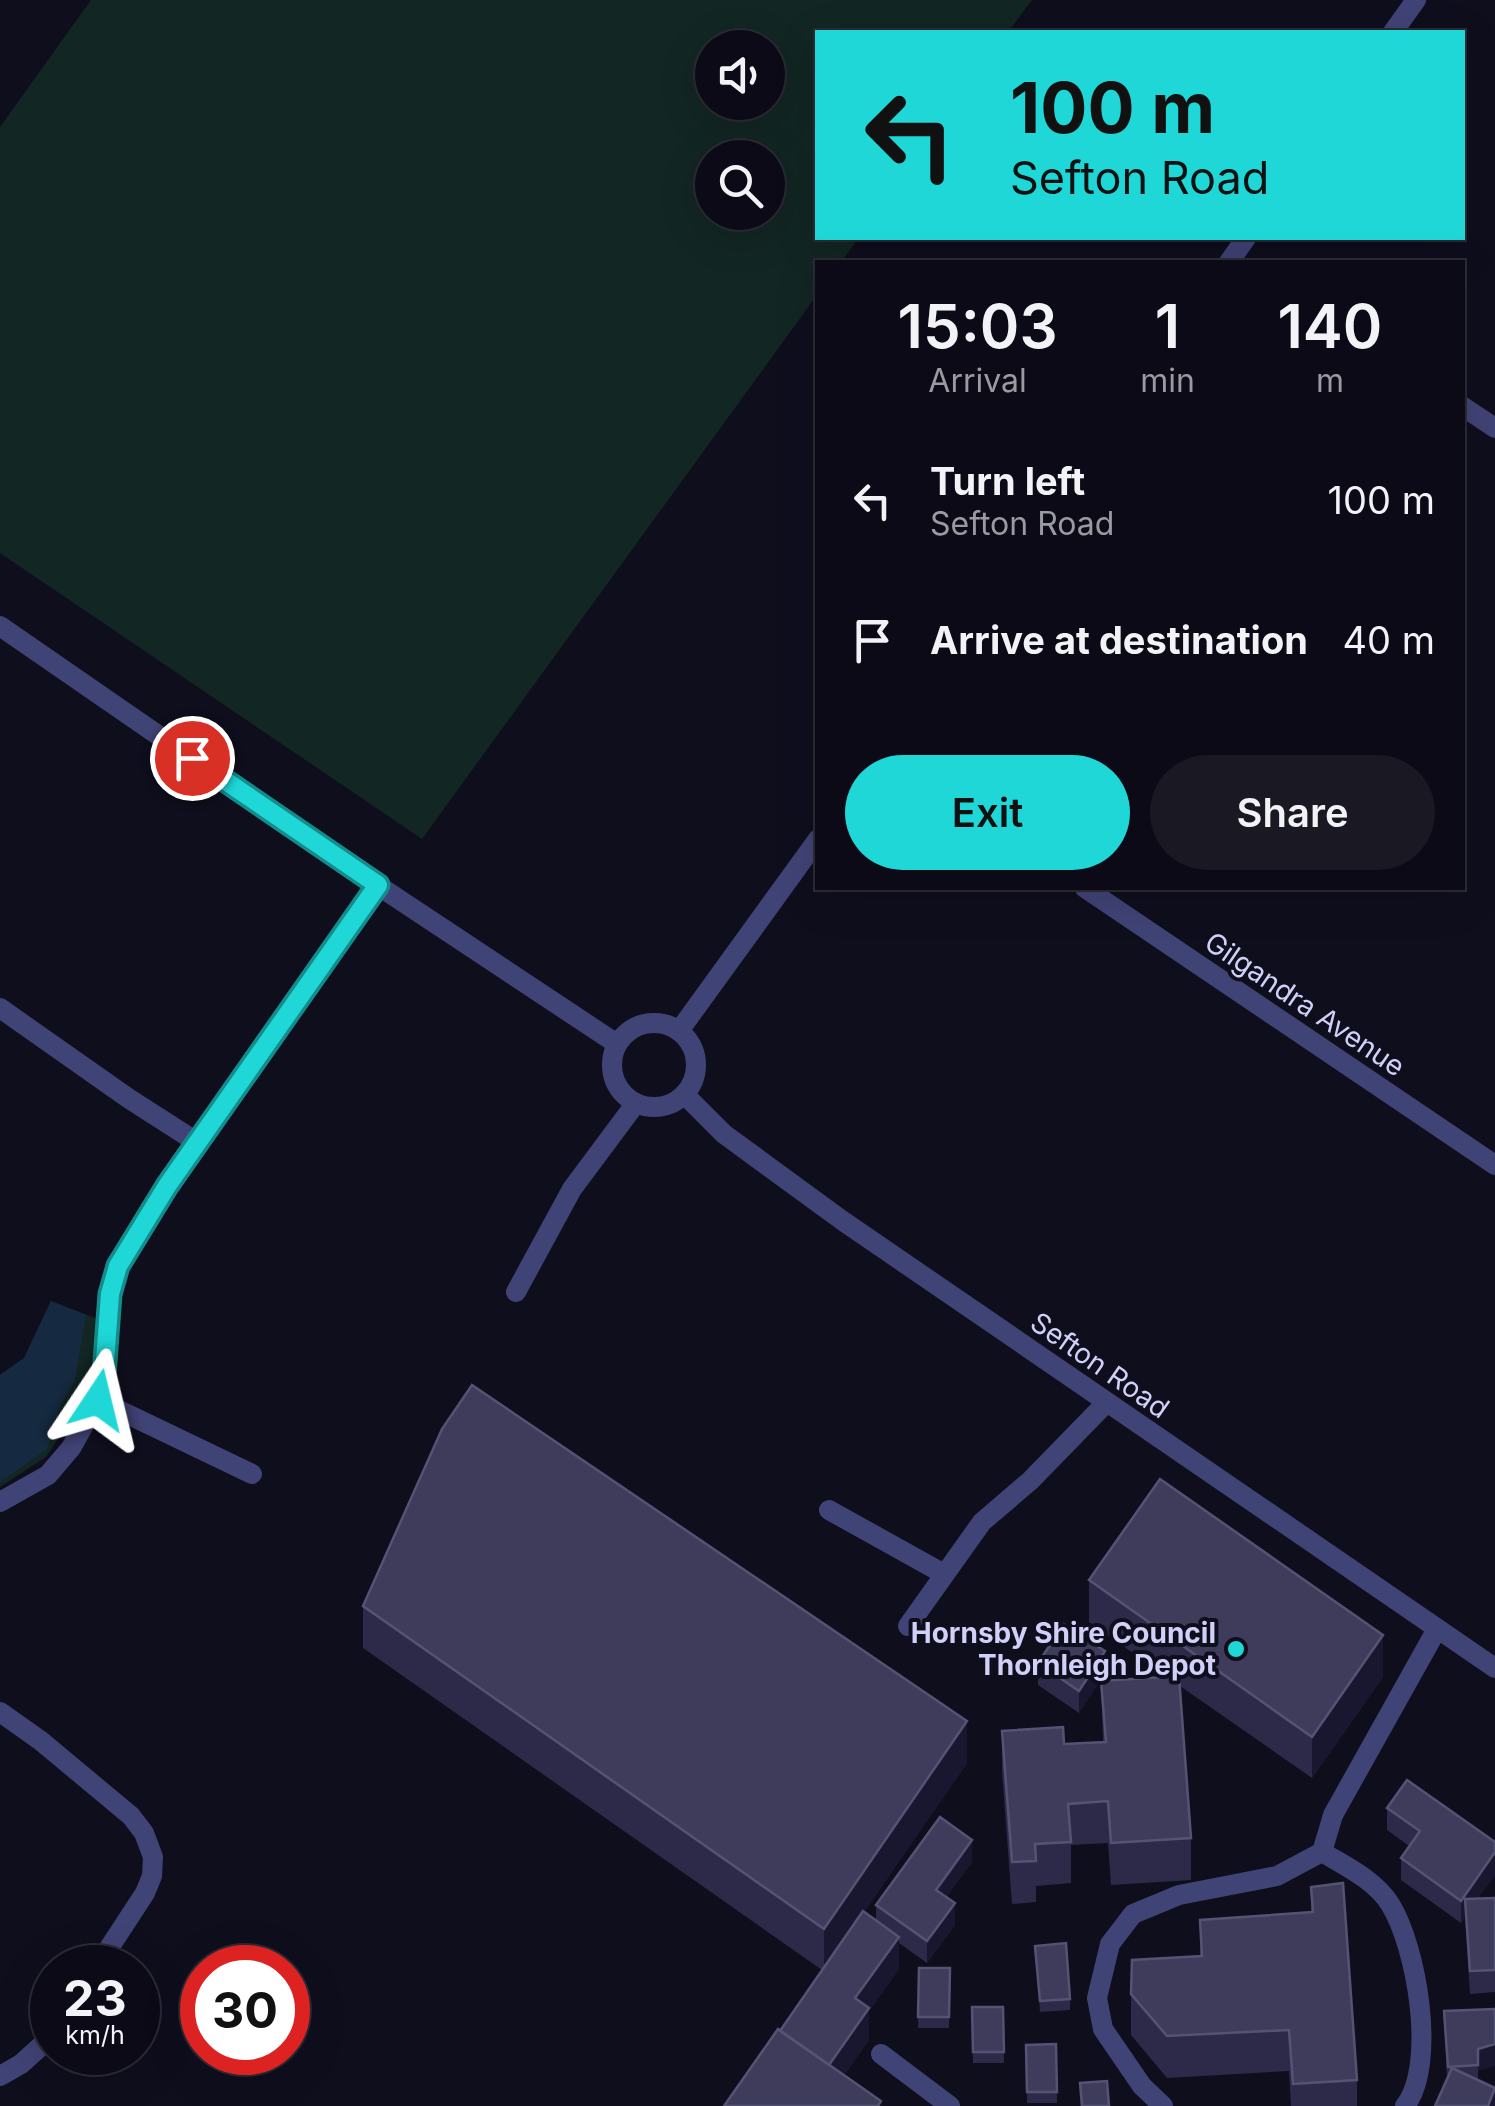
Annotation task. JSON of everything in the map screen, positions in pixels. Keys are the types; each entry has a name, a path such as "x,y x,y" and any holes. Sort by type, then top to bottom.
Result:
{"street":[{"path":"1394,30 1416,0"},
{"path":"1465,408 1495,428"},
{"path":"0,626 617,1044"},
{"path":"680,1031 815,843"},
{"path":"0,1502 48,1475 62,1461 98,1400 104,1375 110,1294 118,1266 198,1142 378,885"},
{"name":"Gilgandra Avenue","path":"1088,890 1495,1165"},
{"path":"0,1008 198,1142"},
{"path":"645,1024 663,1024 680,1031 691,1044 696,1061 694,1079 684,1094 670,1104 654,1108 636,1104 622,1093 614,1078 612,1061 617,1044 628,1031 645,1024"},
{"name":"Sefton Road","path":"684,1094 724,1134 814,1200 1495,1668"},
{"path":"516,1292 572,1189 636,1104"},
{"path":"98,1400 252,1474"},
{"path":"908,1626 982,1522 1030,1481 1106,1403"},
{"path":"828,1510 944,1574"},
{"path":"1163,2106 1142,2086 1103,2030 1097,1998 1110,1944 1133,1914 1178,1896 1277,1876 1322,1852 1332,1815 1438,1628"},
{"path":"0,1712 42,1741 131,1816 144,1833 152,1858 152,1876 111,1945"},
{"path":"1322,1852 1364,1878 1388,1902 1405,1937 1417,1997 1422,2054 1414,2094 1405,2106"},
{"path":"881,2054 950,2106"},
{"path":"0,2076 30,2057"}],"green space":[{"path":"91,0 1032,0 1010,30 815,30 815,240 858,240 842,260 815,260 815,298 422,839 0,553 0,127"},
{"path":"51,1301 101,1320 84,1399 46,1457 0,1487 0,1375 24,1358"}],"water":[{"path":"51,1301 86,1315 75,1380 61,1404 48,1448 0,1482 0,1375 24,1358"}],"building":[{"path":"472,1385 967,1721 824,1929 363,1606 442,1429"},
{"name":"Hornsby Shire Council Thornleigh Depot","path":"1160,1479 1383,1635 1312,1737 1089,1580"},
{"path":"1064,1624 1105,1651 1079,1691 1038,1663"},
{"path":"1179,1676 1191,1838 1111,1843 1108,1801 1068,1804 1071,1842 1035,1844 1036,1861 1012,1862 1002,1731 1063,1727 1064,1744 1106,1742 1101,1681"},
{"path":"1407,1780 1495,1842 1495,1852 1461,1901 1401,1858 1420,1831 1387,1808"},
{"path":"940,1817 972,1840 936,1890 955,1903 927,1941 876,1905"},
{"path":"1343,1883 1357,2080 1293,2084 1289,2030 1167,2036 1131,1994 1132,1960 1202,1956 1200,1920 1313,1912 1311,1887"},
{"path":"1495,1898 1495,1970 1470,1971 1465,1899"},
{"path":"863,1911 899,1937 855,1998 869,2008 829,2065 780,2031"},
{"path":"1066,1943 1070,1999 1040,2001 1035,1946"},
{"path":"919,1968 950,1968 949,2017 918,2017"},
{"path":"972,2007 1003,2007 1004,2052 973,2052"},
{"path":"1495,2009 1495,2044 1478,2049 1478,2065 1448,2067 1444,2011"},
{"path":"778,2029 881,2101 878,2106 724,2106"},
{"path":"1056,2044 1057,2092 1027,2092 1026,2045"},
{"path":"1452,2068 1495,2088 1488,2106 1435,2106"},
{"path":"1107,2081 1109,2106 1082,2106 1080,2083"}],"place":[{"name":"Hornsby Shire Council Thornleigh Depot","path":"1236,1649"}],"route":[{"path":"98,1400 104,1375 110,1294 118,1266 167,1186 378,885 192,758"}]}
